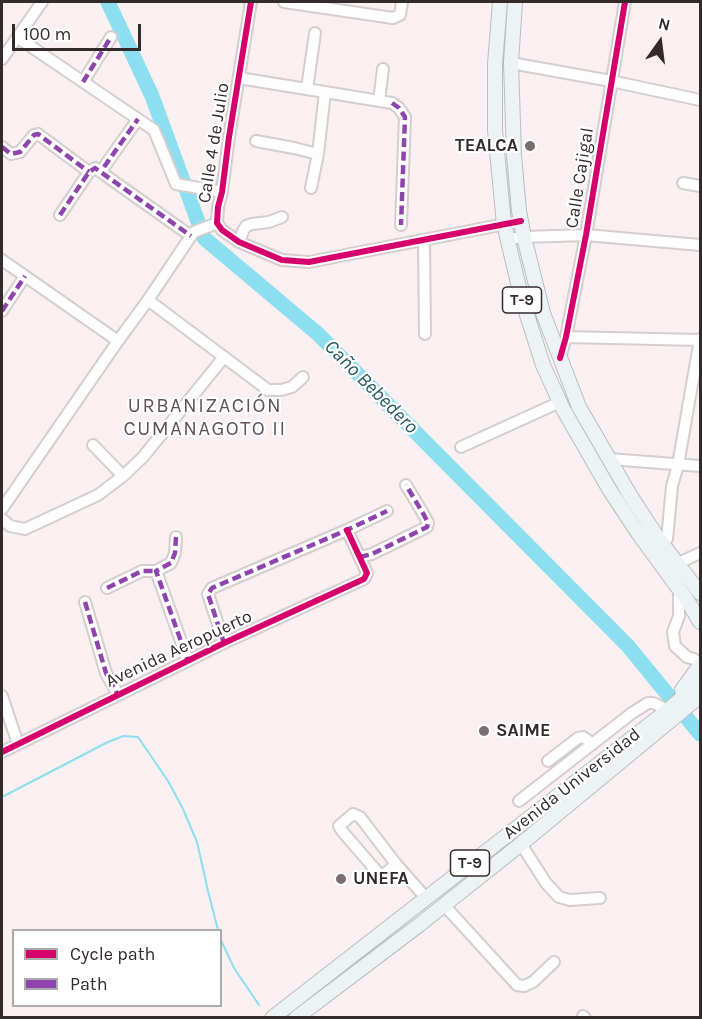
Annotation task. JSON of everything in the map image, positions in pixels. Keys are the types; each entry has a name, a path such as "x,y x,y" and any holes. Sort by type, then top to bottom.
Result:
{"main road":[{"name":"T-9","path":"500,2 495,64 495,130 504,224 521,296 543,365 560,402 609,489 700,622"},
{"name":"T-9","path":"515,2 511,63 514,155 521,221 543,313 579,407 630,495 660,541 700,593"},
{"name":"T-9","path":"630,495 700,583"},
{"path":"662,566 700,615"},
{"name":"T-9","path":"693,697 700,666"},
{"name":"Avenida Universidad","path":"272,1017 671,711 693,697 700,682"},
{"path":"671,711 693,697"},
{"name":"Avenida Universidad","path":"298,1017 521,844 671,711"}],"street":[{"path":"4,52 42,2"},
{"name":"Calle 4 de Julio","path":"251,2 218,207 217,223 222,230 239,242 282,260 309,262 521,221"},
{"path":"285,2 323,4 393,18 400,15 402,2"},
{"name":"Calle Cajigal","path":"560,358 586,235 625,2"},
{"path":"307,89 315,33"},
{"path":"17,37 154,130 176,184 222,192"},
{"path":"83,82 111,37"},
{"path":"511,63 700,100"},
{"path":"379,101 383,69"},
{"path":"239,78 392,103 399,108 405,117 402,225"},
{"path":"311,188 318,154 325,92"},
{"path":"104,168 138,119"},
{"path":"2,147 11,154 20,152 34,135 38,134 89,171"},
{"path":"256,141 318,154"},
{"path":"60,215 89,171 95,168 193,234"},
{"path":"683,183 700,186"},
{"path":"239,242 246,226 282,217"},
{"path":"2,509 193,234 217,223"},
{"path":"508,239 586,235 700,245"},
{"path":"424,240 424,334"},
{"path":"2,260 118,340"},
{"path":"2,311 25,276"},
{"path":"148,300 268,390 292,387 303,377"},
{"path":"566,337 700,340 678,465 672,486 667,539"},
{"path":"2,519 10,526 25,529 98,495 143,457 224,357"},
{"path":"461,447 560,402"},
{"path":"93,445 123,476"},
{"path":"609,459 700,465"},
{"path":"347,530 360,557 372,554 427,527 428,523 424,514 406,485"},
{"path":"224,643 208,594 212,588 387,511"},
{"path":"106,588 142,571 156,571 171,562 175,553 176,537"},
{"path":"683,561 700,553"},
{"name":"Avenida Aeropuerto","path":"2,752 224,643 364,579 367,573 360,557"},
{"path":"156,571 188,661"},
{"path":"679,589 679,615 673,632 675,646 700,666"},
{"path":"85,602 106,673 118,694"},
{"path":"2,696 18,744"},
{"path":"519,801 648,703 671,711"},
{"path":"548,761 578,738 583,737 592,744"},
{"path":"396,864 380,875 339,826 353,814 360,817 426,898"},
{"path":"521,844 546,883 559,897 570,900 600,898"},
{"path":"444,905 517,985 524,986 533,982 554,962"}],"waterway":[{"name":"Caño Bebedero","path":"108,2 152,96 204,238 318,334 628,646 700,734"},
{"path":"2,797 106,743 123,736 138,737 168,781 197,842 218,929"},
{"path":"222,942 234,968 259,1005"}],"marked path":[{"path":"83,82 111,37"},
{"path":"392,103 405,117 401,225"},
{"path":"104,167 138,119"},
{"path":"2,147 11,154 20,152 34,135 38,134 89,172"},
{"path":"60,215 89,172 95,168 191,236"},
{"path":"2,311 25,276"},
{"path":"360,557 372,554 427,527 428,523 406,485"},
{"path":"224,643 208,594 212,588 387,511"},
{"path":"176,537 175,553 171,563 156,571 188,661"},
{"path":"107,588 142,571 156,571"},
{"path":"85,602 106,673 118,695"}],"cycle path":[{"path":"251,2 218,207 217,223 222,230 239,242 282,260 309,262 521,221"},
{"path":"560,358 586,235 625,2"},
{"path":"2,752 224,643 364,579 367,573 347,530"}],"place":[{"name":"TEALCA","path":"530,146"},
{"name":"SAIME","path":"484,731"},
{"name":"UNEFA","path":"341,879"}],"district":[{"name":"URBANIZACIÓN CUMANAGOTO II","path":"205,418"}]}
